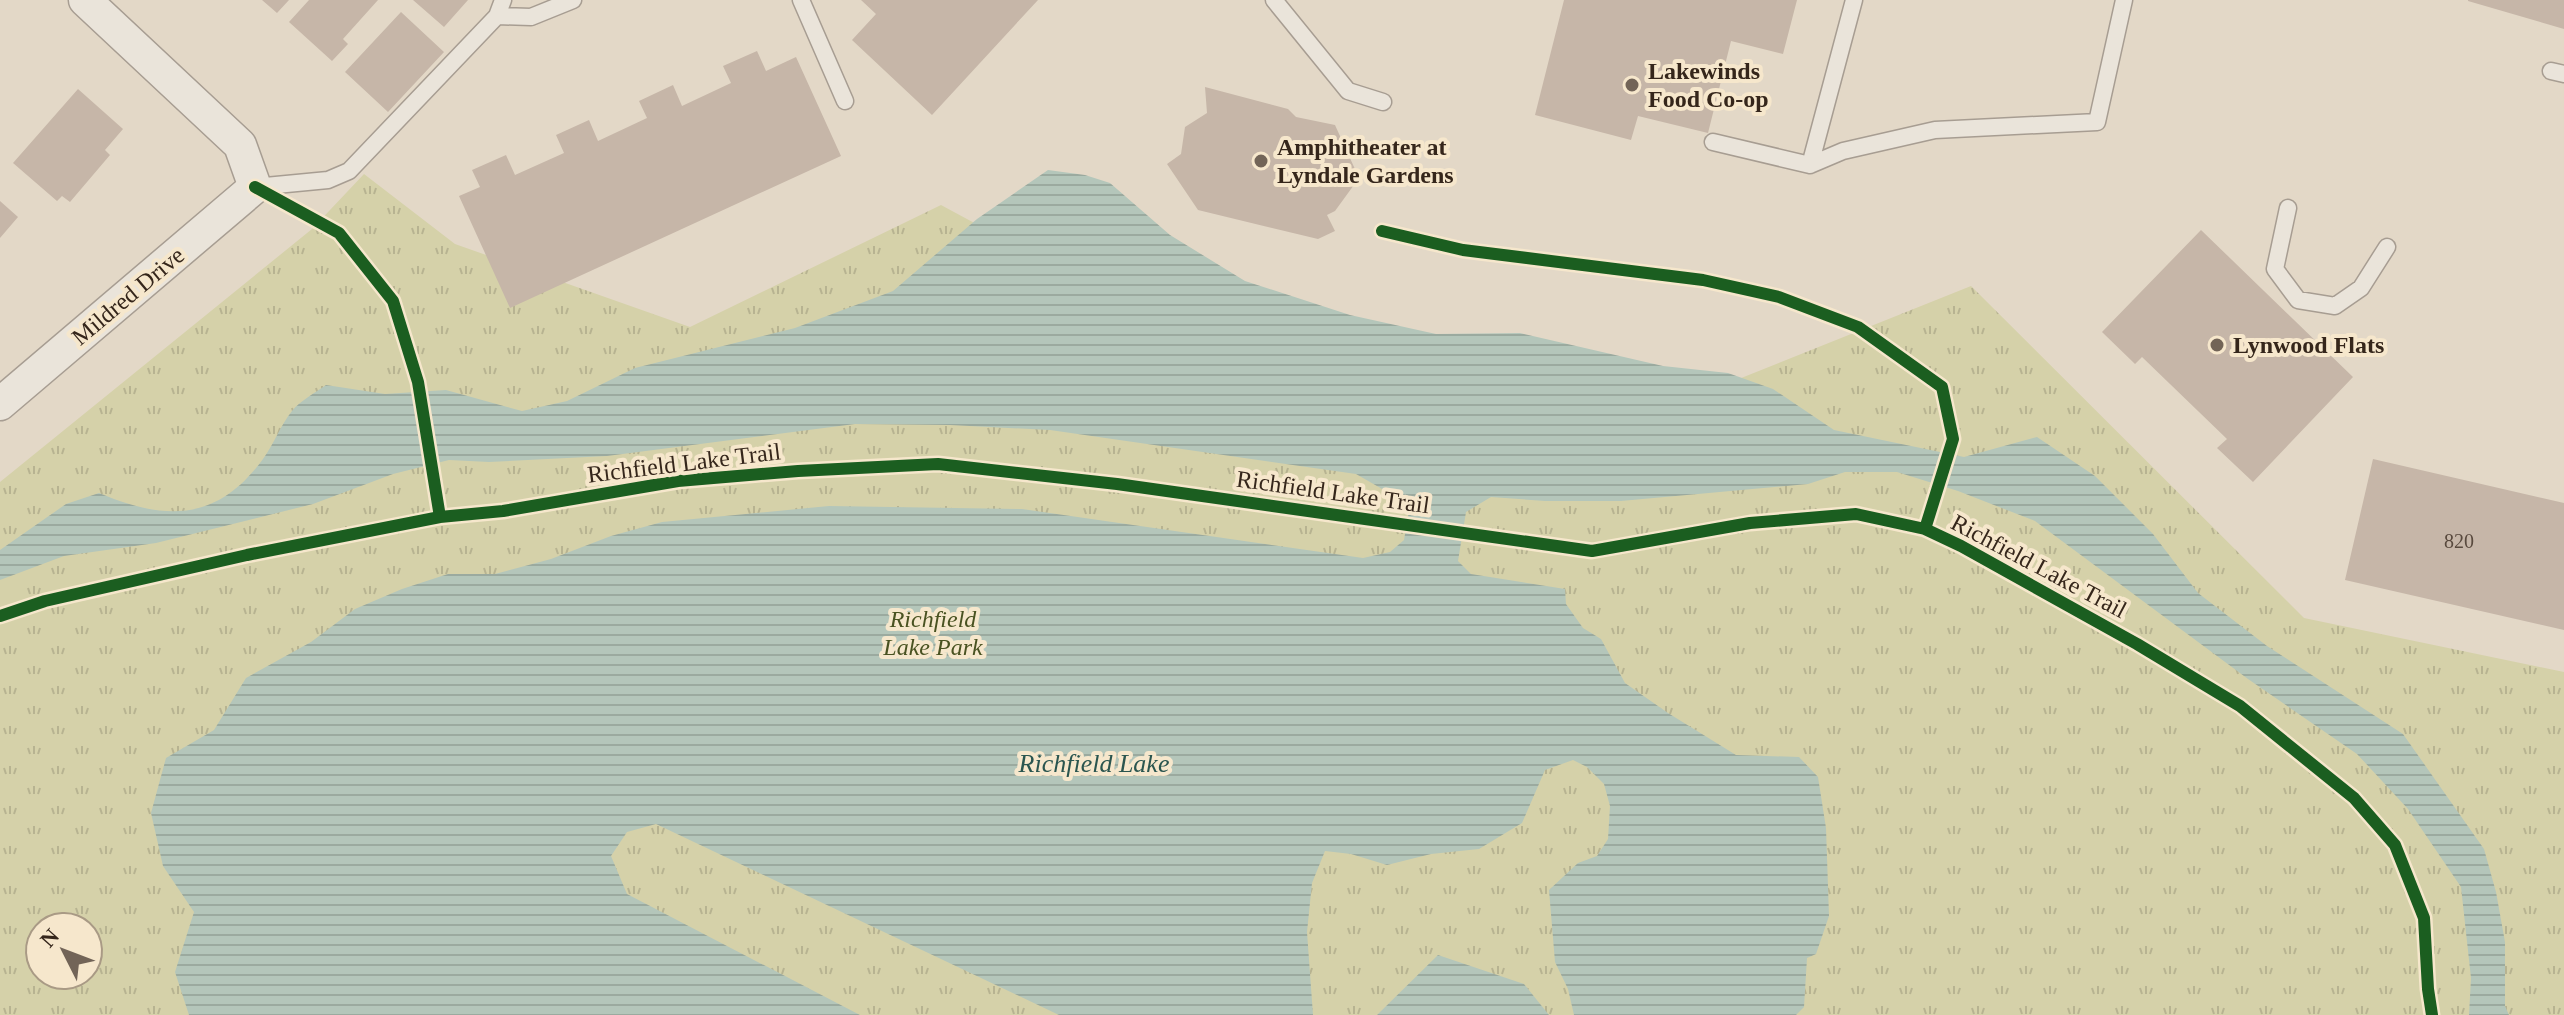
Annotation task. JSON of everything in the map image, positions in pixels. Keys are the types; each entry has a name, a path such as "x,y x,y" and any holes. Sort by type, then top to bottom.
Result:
{"street":[{"path":"85,0 240,145 255,187"},
{"name":"Mildred Drive","path":"0,404 255,187"}],"lane":[{"path":"255,187 328,180 349,171 500,8 531,17 573,0"},
{"path":"801,0 845,101"},
{"path":"1274,0 1348,91 1383,102"},
{"path":"1810,165 1854,0"},
{"path":"1713,142 1810,165 1843,151 1935,130 2097,122 2124,0"},
{"path":"2288,208 2275,269 2298,300 2335,306 2361,288 2387,247"}],"green space":[{"name":"Richfield Lake Park","path":"364,174 455,244 690,327 941,205 1466,488 1971,286 2304,618 2564,672 2564,1015 0,1015 0,482 312,229"}],"water":[{"name":"Richfield Lake","path":"1048,170 1085,175 1110,183 1170,235 1245,281 1350,315 1436,334 1520,333 1663,366 1728,373 1773,389 1834,430 1964,457 2037,437 2095,476 2153,534 2198,593 2267,646 2403,734 2484,849 2505,942 2505,1006 2509,1015 2469,1015 2471,978 2461,887 2408,809 2357,754 2248,679 2035,521 1958,491 1897,472 1845,472 1808,484 1621,501 1491,497 1466,512 1458,561 1471,574 1565,589 1566,604 1583,628 1601,639 1625,683 1736,755 1799,757 1818,777 1826,828 1829,916 1816,954 1807,958 1804,1007 1796,1015 1574,1015 1568,989 1555,962 1549,890 1578,863 1597,856 1608,839 1610,806 1604,784 1587,767 1573,760 1545,770 1522,823 1479,849 1431,854 1387,865 1351,854 1325,851 1312,883 1307,932 1313,1015 1059,1015 656,824 627,832 611,856 627,894 860,1015 189,1015 175,972 194,912 163,866 151,813 166,758 214,730 246,678 311,642 355,609 402,589 448,574 495,574 662,522 829,506 1022,509 1363,558 1390,552 1404,540 1410,505 1356,474 1050,430 855,424 607,456 489,462 449,460 393,474 313,504 156,543 64,556 0,580 0,550 66,504 99,493 146,508 189,510 209,505 227,495 263,459 292,411 326,385 385,394 446,390 522,411 567,401 635,368 795,328 893,291 977,219"},
{"path":"1438,955 1524,984 1549,1015 1377,1015"}],"building":[{"path":"262,0 289,0 277,13"},
{"path":"309,0 378,0 343,39 348,44 332,61 289,22"},
{"path":"413,0 468,0 444,27"},
{"path":"861,0 1038,0 932,115 852,40 876,14"},
{"name":"Lakewinds Food Co-op","path":"1564,0 1797,0 1783,54 1731,41 1708,133 1638,116 1631,140 1535,115"},
{"path":"2468,0 2564,0 2564,29 2468,1"},
{"path":"401,12 444,52 388,112 345,72"},
{"path":"757,51 766,71 796,57 841,156 510,308 459,196 480,187 472,170 506,155 515,175 564,153 556,135 589,120 598,141 647,118 639,101 673,85 682,106 731,83 723,66"},
{"name":"Amphitheater at Lyndale Gardens","path":"1205,87 1288,109 1296,117 1335,125 1359,178 1335,211 1327,215 1335,231 1318,239 1198,210 1167,164 1181,154 1185,127 1207,113"},
{"path":"78,89 123,129 105,150 110,155 70,202 62,196 57,201 13,163"},
{"path":"0,201 18,217 0,238"},
{"name":"Lynwood Flats","path":"2201,230 2353,377 2253,482 2217,448 2227,439 2142,357 2135,364 2102,332"},
{"path":"2373,459 2564,503 2564,630 2345,580"}],"cycle path":[{"path":"255,187 339,233 393,301 418,382 440,517"},
{"path":"1382,231 1463,250 1703,280 1779,297 1858,327 1942,387 1953,439 1925,529"},
{"name":"Richfield Lake Trail","path":"0,616 45,601 247,555 440,517 503,511 678,481 798,471 938,464 1117,484 1592,551 1750,523 1856,514 1925,529 2137,644 2240,706 2354,798 2395,845 2424,918 2432,1015"}],"place":[{"name":"Lakewinds Food Co-op","path":"1632,85"},
{"name":"Amphitheater at Lyndale Gardens","path":"1261,161"},
{"name":"Lynwood Flats","path":"2217,345"}]}
